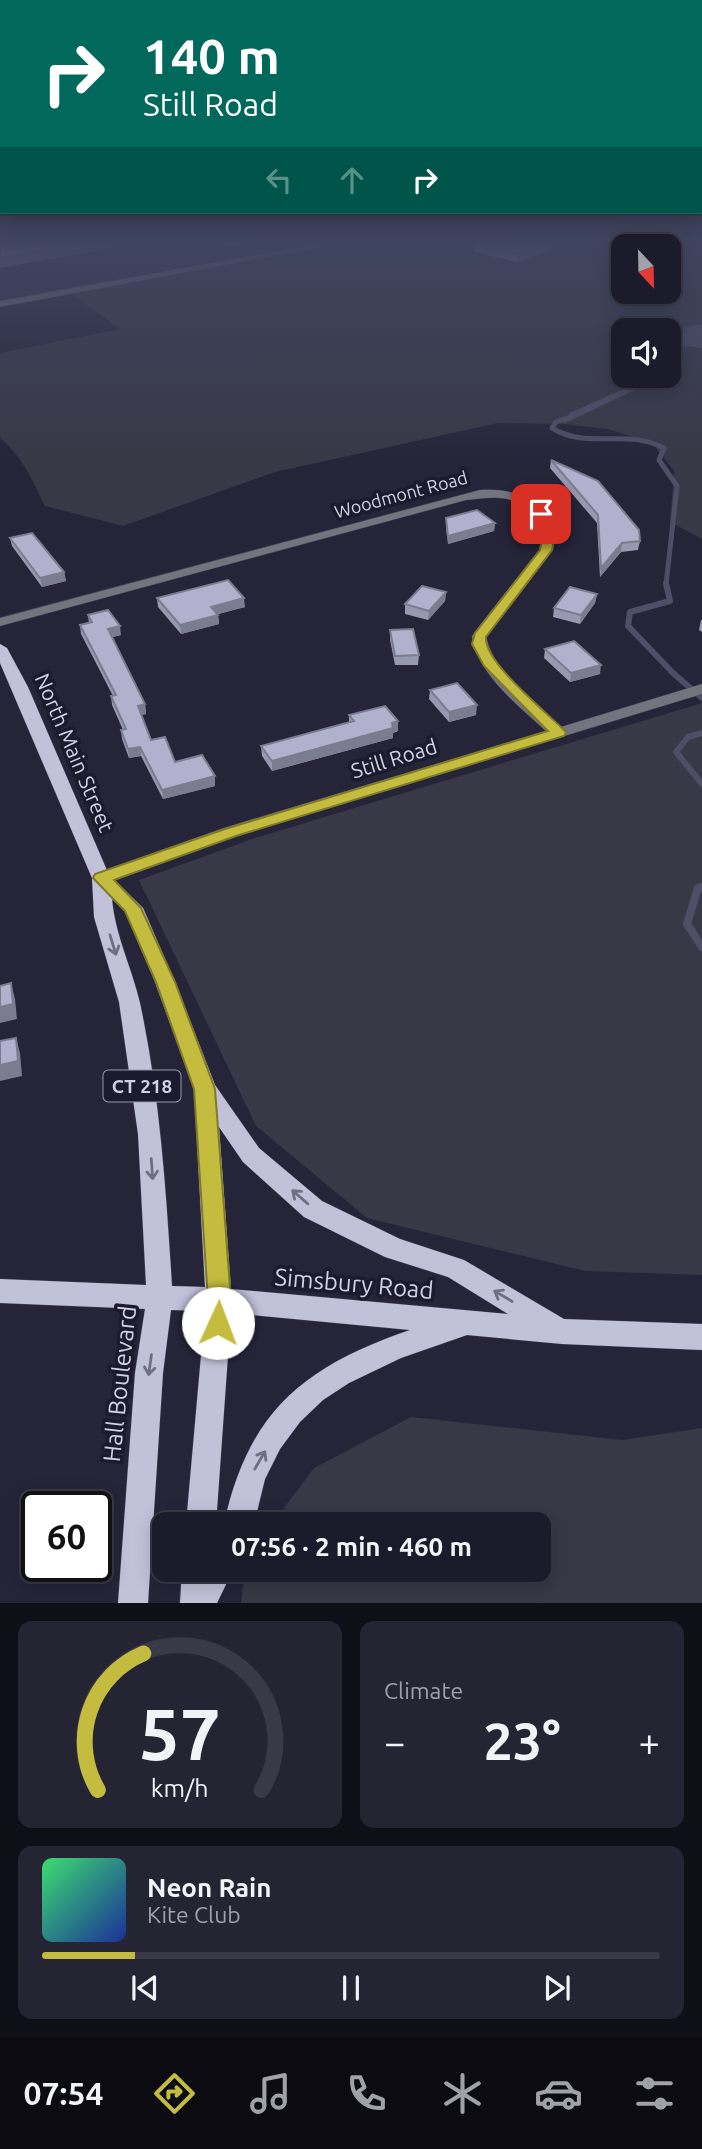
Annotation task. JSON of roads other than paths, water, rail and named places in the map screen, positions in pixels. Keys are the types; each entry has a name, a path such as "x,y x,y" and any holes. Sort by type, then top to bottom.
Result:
{"main road":[{"name":"North Main Street","path":"0,648 20,687 101,878 104,917 129,1002 150,1134 160,1298"},
{"name":"North Main Street","path":"101,878 133,908 166,982 205,1089 219,1300"},
{"path":"205,1089 251,1155 313,1209 394,1249 455,1268 562,1331"},
{"name":"Simsbury Road","path":"0,1291 219,1300 562,1331 702,1337"},
{"name":"Hall Boulevard","path":"133,1603 149,1373 160,1298"},
{"name":"CT 218","path":"202,1512 219,1300"},
{"path":"242,1512 253,1472 286,1416 307,1395 336,1372 373,1355 470,1322"},
{"path":"195,1603 196,1582"},
{"path":"201,1603 212,1582"}],"street":[{"name":"Woodmont Road","path":"0,622 465,496 506,493 534,505 550,530 546,550 479,636 478,644 489,663 558,733"},
{"name":"Still Road","path":"101,878 230,832 695,691"}],"water":[{"path":"702,324 702,348 681,348 681,328"},
{"path":"625,388 639,388 563,424 570,413"}],"waterway":[{"path":"576,415 556,422 552,428 579,438 636,440 664,448 659,460 677,486 666,584"},
{"path":"666,584 670,601 630,612 628,626 674,674 702,698"},
{"path":"702,733 688,737 676,752 702,784"},
{"path":"702,887 698,888 687,924 702,947"}]}
